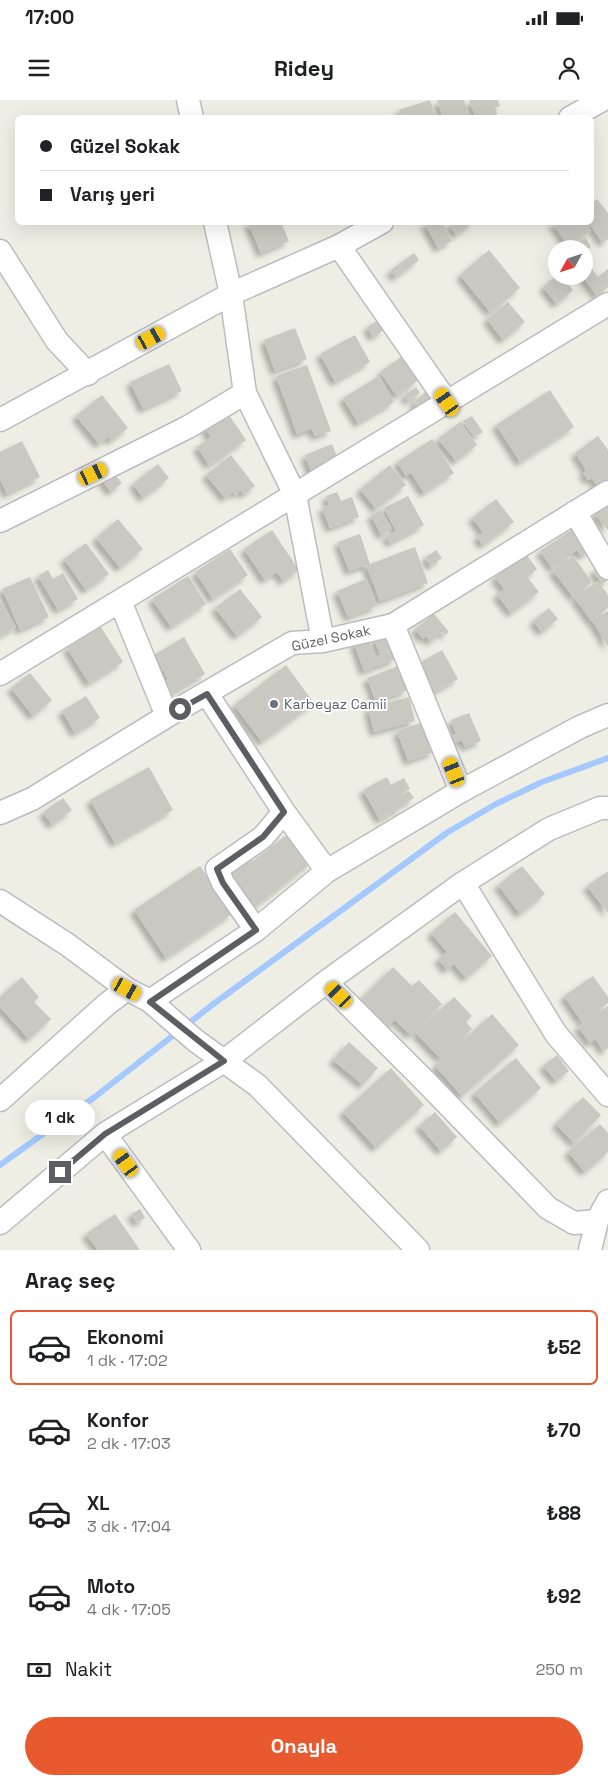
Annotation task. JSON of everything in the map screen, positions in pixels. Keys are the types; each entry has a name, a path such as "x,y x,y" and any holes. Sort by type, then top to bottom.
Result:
{"street":[{"path":"188,100 191,115"},
{"path":"575,115 602,100"},
{"path":"216,225 231,294 245,394 295,495 323,641"},
{"path":"0,420 88,374 231,294 339,246 377,225"},
{"path":"339,246 447,402"},
{"path":"0,250 57,341 88,374"},
{"path":"0,674 608,304"},
{"path":"0,522 188,427 245,394"},
{"name":"Güzel Sokak","path":"0,813 32,798 292,643 323,641 393,625 608,492"},
{"path":"575,512 608,568"},
{"path":"120,601 167,716"},
{"path":"393,625 462,791"},
{"path":"207,694 284,812 327,871"},
{"path":"150,1002 256,930 327,871 462,791 580,727 608,715"},
{"path":"0,1223 105,1134 224,1061 326,982 463,882 549,829 600,808 608,808"},
{"path":"256,930 223,883 217,869 263,837 284,812"},
{"path":"463,882 556,1034 608,1094"},
{"path":"0,901 68,946 127,989 150,1002 196,1041 257,1084 418,1250"},
{"path":"326,982 428,1083 548,1208 574,1223 597,1221"},
{"path":"0,1100 107,1004 127,989"},
{"path":"105,1134 189,1250"},
{"path":"590,1250 597,1221 608,1201"}],"building":[{"path":"430,100 435,115 401,115 399,110"},
{"path":"437,100 464,100 469,115 442,115"},
{"path":"469,100 498,100 500,106 495,108 497,114 475,115"},
{"path":"597,199 608,213 608,239 603,243 590,225 594,225 594,201"},
{"path":"249,225 282,225 289,241 261,253"},
{"path":"426,225 444,225 452,241 438,248"},
{"path":"450,225 470,225 456,235"},
{"path":"554,225 587,225 591,231 577,240 564,240"},
{"path":"489,250 520,288 490,312 460,275"},
{"path":"414,253 419,260 396,277 390,271"},
{"path":"608,269 608,287 597,296 589,285 593,285 593,270 598,277"},
{"path":"548,283 548,285 569,285 573,290 557,304 543,287"},
{"path":"508,302 525,322 503,340 487,319"},
{"path":"378,320 384,330 373,337 367,327"},
{"path":"295,328 307,359 275,371 264,340"},
{"path":"355,335 370,362 335,382 320,354"},
{"path":"401,357 418,380 397,396 380,372"},
{"path":"169,364 182,391 143,409 130,382"},
{"path":"307,365 331,431 315,436 312,429 297,434 276,376"},
{"path":"379,376 394,402 358,423 343,398"},
{"path":"416,387 420,393 408,401 404,396"},
{"path":"550,390 574,427 520,462 496,425"},
{"path":"425,392 431,400 420,410 413,403"},
{"path":"102,395 128,428 111,441 108,437 99,444 76,416"},
{"path":"227,412 246,440 209,465 197,447 211,437 204,427"},
{"path":"472,416 483,432 474,437 463,421"},
{"path":"460,422 477,445 456,461 438,439"},
{"path":"598,436 608,450 608,479 598,487 592,478 588,480 583,473 586,470 575,453"},
{"path":"432,439 454,473 424,493 411,473 406,476 397,462"},
{"path":"22,441 40,477 7,494 0,479 0,452"},
{"path":"332,444 339,462 312,474 305,455"},
{"path":"231,455 255,486 244,495 241,490 235,495 233,492 225,498 206,475"},
{"path":"158,464 169,478 143,498 133,484"},
{"path":"390,465 406,485 376,509 360,489"},
{"path":"111,470 122,483 111,492 101,479"},
{"path":"337,492 341,501 352,497 359,517 330,528 322,508 329,505 326,496"},
{"path":"408,496 424,525 390,543 386,536 396,531 384,508"},
{"path":"496,499 514,522 483,545 477,537 483,532 472,518"},
{"path":"608,504 608,529 607,529 595,514"},
{"path":"381,510 392,529 381,535 371,515"},
{"path":"118,519 143,549 120,568 96,538"},
{"path":"576,527 591,550 581,556 577,550 552,568 540,551"},
{"path":"272,530 299,570 283,581 277,572 265,580 244,549"},
{"path":"360,534 370,564 415,547 428,583 380,601 366,565 349,571 338,542"},
{"path":"86,543 109,574 86,590 64,559"},
{"path":"230,549 248,575 213,599 195,572"},
{"path":"436,550 442,558 431,566 425,558"},
{"path":"526,554 537,569 527,577 539,592 511,613 497,595 504,589 495,577"},
{"path":"573,556 592,582 573,597 553,571"},
{"path":"602,565 608,574 608,580 602,584 593,571"},
{"path":"48,570 53,579 63,573 78,599 58,610 38,576"},
{"path":"188,576 206,604 171,627 152,599"},
{"path":"30,577 49,617 20,630 2,589"},
{"path":"366,579 377,606 348,617 337,591"},
{"path":"598,581 608,595 608,608 591,621 575,598"},
{"path":"240,589 262,617 237,636 215,608"},
{"path":"0,601 16,627 0,636"},
{"path":"549,608 558,619 542,632 533,621"},
{"path":"608,611 608,647 592,620"},
{"path":"434,614 449,632 445,635 442,632 430,642 426,636 423,639 415,629"},
{"path":"101,627 123,662 89,683 67,648"},
{"path":"390,633 396,647 380,654 374,639"},
{"path":"184,637 205,674 171,694 164,681 168,679 154,655"},
{"path":"368,638 375,657 393,651 396,659 364,671 354,643"},
{"path":"442,650 458,679 429,695 414,666"},
{"name":"Karbeyaz Camii","path":"286,665 314,703 262,742 234,705"},
{"path":"398,666 408,690 376,702 367,678"},
{"path":"30,673 52,700 33,716 11,688"},
{"path":"86,696 100,718 75,733 62,711"},
{"path":"409,697 415,721 374,732 368,708"},
{"path":"469,713 481,741 465,747 462,740 453,744 450,737 456,734 451,720"},
{"path":"423,722 434,752 408,761 397,731"},
{"path":"149,767 173,810 115,843 90,800"},
{"path":"387,777 391,785 404,778 410,789 397,797 402,807 380,820 363,790"},
{"path":"409,791 414,798 403,805 398,797"},
{"path":"63,798 72,810 52,825 43,812"},
{"path":"288,834 311,863 255,907 228,872 249,856 253,861"},
{"path":"200,866 232,914 166,958 134,910"},
{"path":"522,866 545,894 520,914 498,885"},
{"path":"608,871 608,913 587,886"},
{"path":"455,912 492,956 466,978 454,964 447,970 438,959 447,952 431,933"},
{"path":"393,967 412,986 419,980 442,1004 411,1035 395,1020 388,1027 361,999"},
{"path":"593,976 608,997 608,1003 582,1022 564,996"},
{"path":"22,977 39,997 34,1002 51,1019 29,1039 0,1007 0,997"},
{"path":"454,997 472,1016 466,1022 472,1029 440,1058 416,1033"},
{"path":"608,1006 608,1048 604,1051 595,1039 590,1043 578,1027"},
{"path":"492,1014 519,1045 462,1096 435,1066"},
{"path":"349,1042 378,1068 363,1085 333,1060"},
{"path":"557,1055 569,1071 556,1081 543,1066"},
{"path":"516,1058 541,1088 500,1123 474,1093"},
{"path":"391,1068 424,1105 376,1148 343,1112"},
{"path":"583,1097 601,1115 574,1143 556,1124"},
{"path":"435,1112 457,1137 441,1151 419,1126"},
{"path":"600,1124 608,1133 608,1152 585,1172 568,1152"},
{"path":"140,1209 145,1218 137,1223 131,1214"},
{"path":"115,1214 140,1250 98,1250 86,1234"}],"waterway":[{"path":"0,1165 96,1096 212,1005 448,832 496,804 542,782 608,758"}],"place":[{"name":"Karbeyaz Camii","path":"274,704"}],"route":[{"path":"60,1172 105,1134 224,1061 196,1041 150,1002 256,930 223,883 217,869 263,837 284,812 207,694 180,709"}]}
